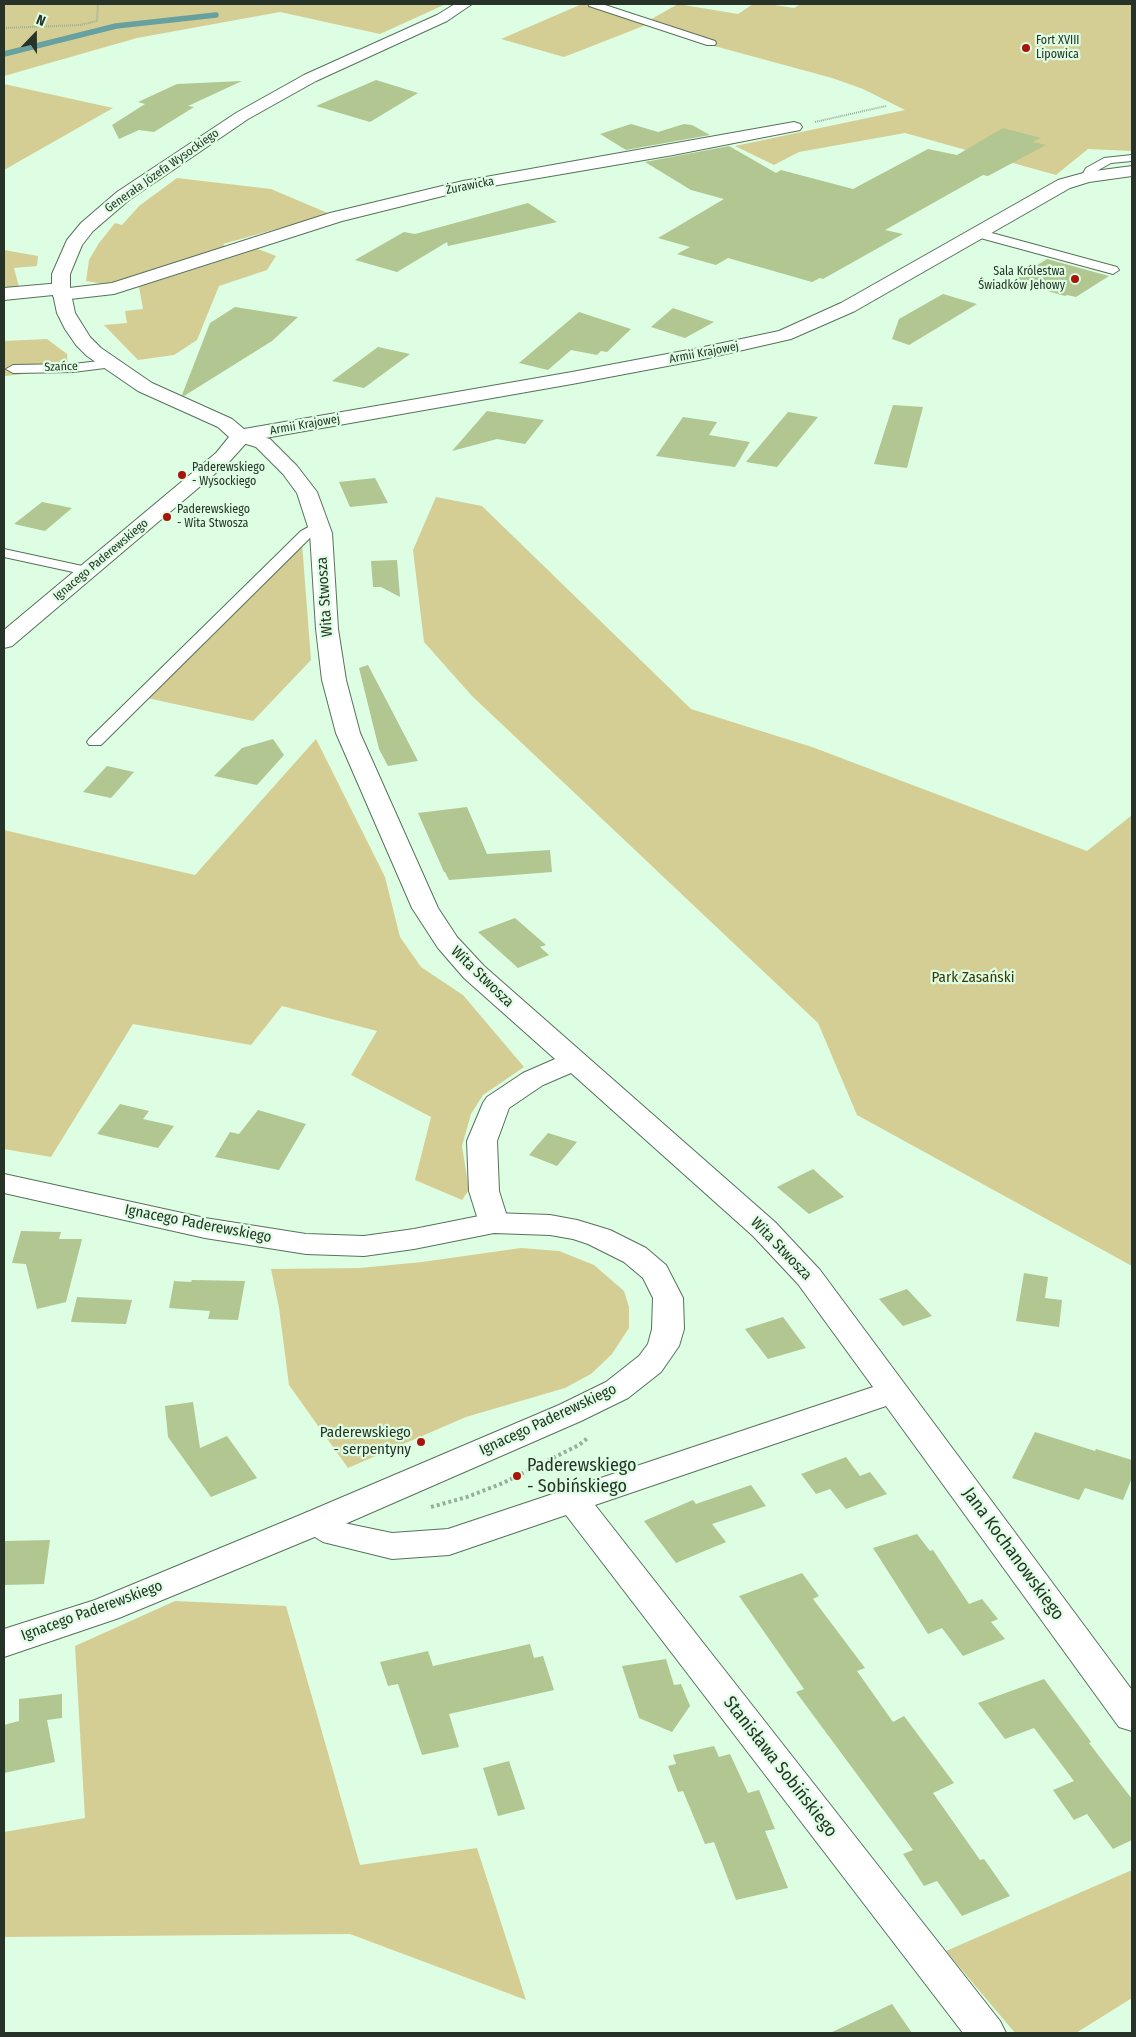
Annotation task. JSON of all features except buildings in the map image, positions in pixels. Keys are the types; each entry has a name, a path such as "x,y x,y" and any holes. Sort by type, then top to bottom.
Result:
{"street":[{"name":"Generała Józefa Wysockiego","path":"240,436 224,423 145,387 108,364 94,352 74,329 66,313 61,291 61,274 73,244 87,227 123,196 236,120 273,98 322,73 442,18 465,4"},
{"name":"Żurawicka","path":"4,294 114,288 336,217 463,186 794,127"},
{"name":"Armii Krajowej","path":"240,436 572,378 784,335 848,307 1047,192 1064,184 1087,177 1132,171"},
{"name":"Wita Stwosza","path":"240,436 264,443 290,470 307,492 321,533 327,629 339,706 348,734 425,908 447,942 474,972 764,1229 808,1277 893,1392"},
{"name":"Ignacego Paderewskiego","path":"4,641 235,446 240,436"},
{"path":"494,1223 484,1191 482,1141 497,1103 533,1079 573,1061"},
{"name":"Ignacego Paderewskiego","path":"4,1183 205,1228 306,1244 364,1246 414,1239 494,1223 550,1224 599,1237 634,1255 655,1272 668,1298 668,1329 662,1346 650,1364 617,1390 317,1522 107,1609 4,1643"},
{"path":"317,1522 335,1533 392,1546 449,1542 893,1392"},
{"name":"Jana Kochanowskiego","path":"893,1392 1132,1717"},
{"name":"Stanisława Sobińskiego","path":"573,1501 986,2033"}],"lane":[{"path":"593,4 711,43"},
{"path":"1087,177 1090,170 1103,162 1132,158"},
{"path":"977,233 1113,270"},
{"name":"Szańce","path":"13,369 73,368 108,364"},
{"path":"95,742 306,534 318,526"},
{"path":"4,553 87,571"}],"path":[{"path":"4,28 80,25 97,21 98,4"},
{"path":"794,127 886,106"},
{"path":"430,1507 467,1497 503,1483 578,1445 608,1421 592,1402"}],"green space":[{"path":"4,4 446,4 380,34 280,12 137,38 4,76"},
{"path":"582,4 646,25 564,57 501,39"},
{"path":"678,4 738,14 753,4 794,8 801,4 1132,4 1132,151 1088,149 1056,175 905,133 799,152 774,165 735,146 905,110 863,89 832,78 696,41 648,21"},
{"path":"4,84 113,108 4,170"},
{"path":"177,178 271,189 330,214 223,244 226,247 109,285 86,281 89,260 99,243 115,223 122,225 139,206"},
{"path":"258,249 276,256 267,270 219,286 197,340 174,355 138,360 104,325 127,323 125,311 143,309 139,287"},
{"path":"4,250 38,256 37,266 14,268 19,287 16,289 4,290"},
{"path":"47,339 67,354 68,370 4,376 4,341"},
{"name":"Park Zasański","path":"436,497 482,506 691,709 812,747 1087,851 1132,815 1132,1266 857,1115 818,1023 472,696 424,642 413,550"},
{"path":"302,543 311,660 253,721 147,698"},
{"path":"316,739 385,877 400,937 421,967 463,995 524,1067 483,1095 471,1114 462,1146 469,1190 462,1200 415,1180 431,1117 351,1075 377,1031 282,1006 251,1045 133,1024 51,1157 4,1149 4,830 195,875"},
{"path":"521,1248 559,1251 594,1265 624,1291 629,1307 629,1328 612,1354 591,1374 565,1388 466,1417 348,1468 289,1385 279,1308 271,1269 360,1268 422,1262"},
{"path":"175,1601 286,1606 360,1865 477,1848 526,2000 350,1934 4,1937 4,1832 85,1818 75,1646"},
{"path":"1132,1870 1132,1998 1076,2033 1015,2033 946,1951"}],"waterway":[{"path":"4,54 116,26 216,15"}],"place":[{"name":"Fort XVIII Lipowica","path":"1026,48"},
{"name":"Sala Królestwa Świadków Jehowy","path":"1075,279"},
{"name":"Paderewskiego - Wysockiego","path":"182,475"},
{"name":"Paderewskiego - Wita Stwosza","path":"167,517"},
{"name":"Paderewskiego - serpentyny","path":"421,1442"},
{"name":"Paderewskiego - Sobińskiego","path":"517,1476"}]}
